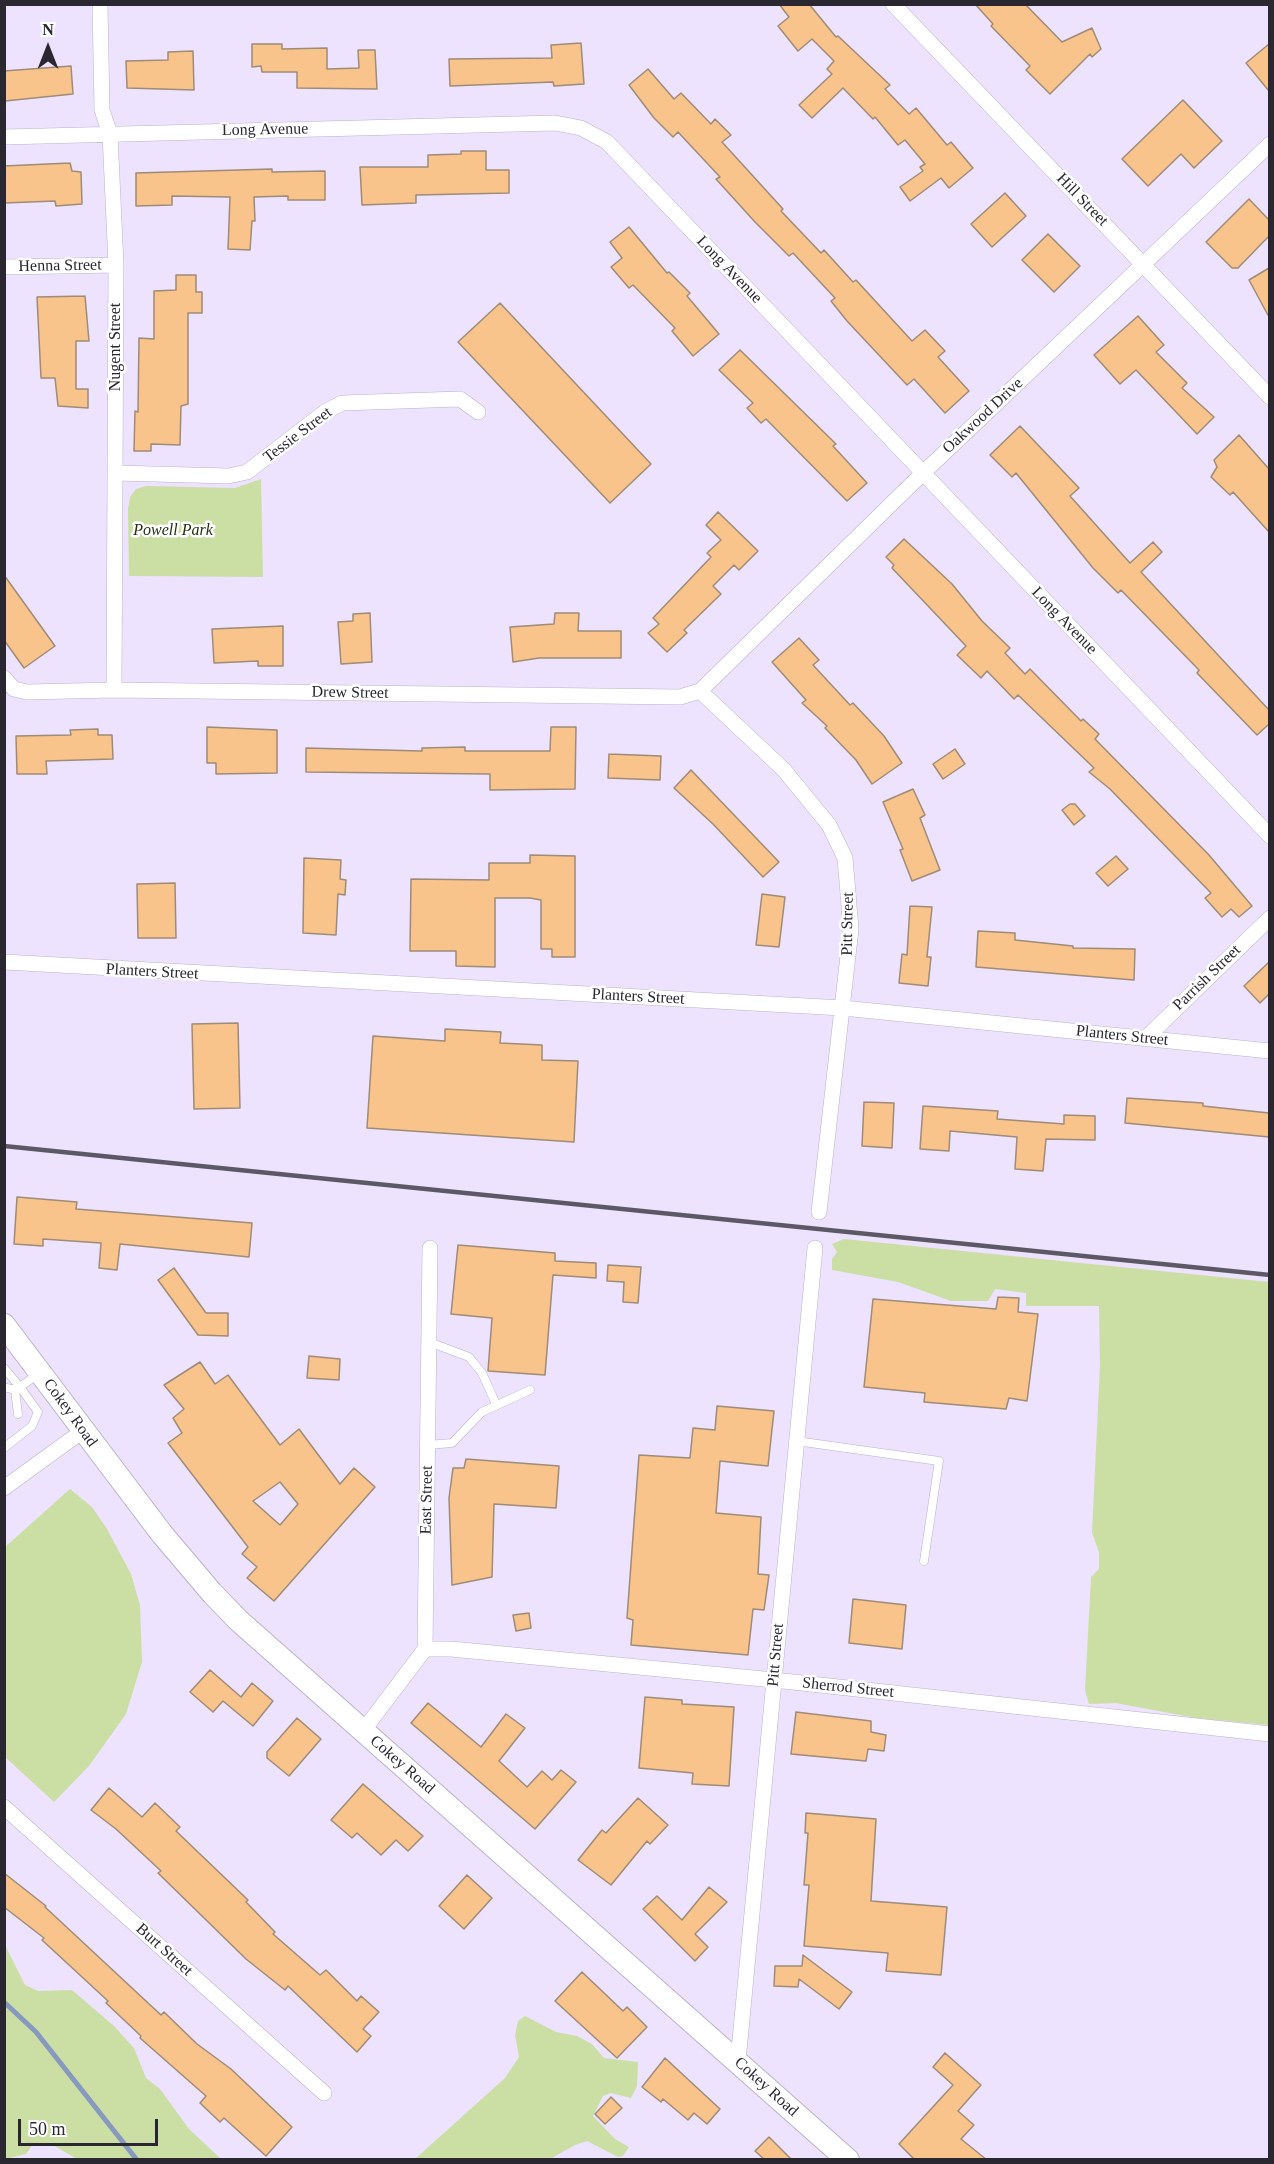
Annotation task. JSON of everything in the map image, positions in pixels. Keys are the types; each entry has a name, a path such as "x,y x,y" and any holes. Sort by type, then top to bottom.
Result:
{"street":[{"name":"Nugent Street","path":"100,4 102,110 110,134 116,266 114,690"},
{"name":"Hill Street","path":"893,4 1269,397"},
{"name":"Long Avenue","path":"4,137 555,123 581,128 607,142 1269,836"},
{"name":"Oakwood Drive","path":"700,692 923,473 1145,265 1269,144"},
{"name":"Henna Street","path":"4,267 116,266"},
{"name":"Tessie Street","path":"116,473 228,476 247,472 325,412 342,404 460,399 478,412"},
{"name":"Drew Street","path":"4,678 14,689 27,692 114,690 680,697 700,692"},
{"name":"Pitt Street","path":"700,692 784,770 829,825 845,858 851,929 819,1212"},
{"name":"Parrish Street","path":"1145,1039 1269,918"},
{"name":"Planters Street","path":"4,962 843,1008 1269,1051"},
{"name":"East Street","path":"425,1649 430,1248"},
{"name":"Pitt Street","path":"738,2061 815,1248"},
{"name":"Cokey Road","path":"4,1325 120,1480 212,1593 363,1731 848,2160"},
{"path":"4,1488 84,1430"},
{"path":"363,1731 425,1649"},
{"name":"Sherrod Street","path":"425,1649 451,1649 774,1680 1269,1734"},
{"name":"Burt Street","path":"4,1807 324,2093"}],"lane":[{"path":"429,1341 469,1357 482,1373 496,1404"},
{"path":"4,1368 38,1412 32,1426 4,1448"},
{"path":"6,1398 40,1372"},
{"path":"4,1387 18,1389"},
{"path":"18,1389 18,1414"},
{"path":"428,1445 452,1443 482,1412 531,1390"},
{"path":"796,1441 939,1461 924,1561"}],"green space":[{"name":"Powell Park","path":"261,479 263,577 129,576 128,509 130,497 136,489 146,486 235,488"},
{"path":"844,1239 1269,1282 1269,1725 1196,1718 1116,1703 1089,1704 1085,1690 1091,1577 1099,1569 1099,1552 1092,1533 1100,1365 1099,1306 1026,1306 1026,1293 995,1289 988,1301 951,1301 898,1282 832,1270 832,1259 837,1252 832,1244"},
{"path":"70,1489 92,1507 107,1529 131,1574 140,1605 142,1662 126,1714 89,1766 54,1802 5,1757 5,1547"},
{"path":"5,1945 25,1985 38,1991 72,1990 114,2026 134,2048 146,2078 160,2089 189,2129 221,2159 77,2159 51,2144 33,2144 26,2154 5,2159"},
{"path":"525,2016 556,2032 577,2036 592,2044 604,2058 638,2062 637,2086 631,2098 611,2093 603,2096 593,2116 615,2139 629,2147 623,2156 618,2157 587,2141 550,2159 415,2159 505,2078 519,2057 515,2035 518,2021"}],"building":[{"path":"779,4 809,4 836,37 838,36 890,85 885,89 909,114 916,108 947,145 951,142 973,168 949,188 941,178 910,201 900,187 923,171 920,167 925,164 905,140 898,145 875,117 873,119 843,88 812,118 799,105 832,74 827,69 834,61 812,39 798,51 778,26 789,17"},
{"path":"975,4 1025,4 1062,42 1092,28 1101,49 1092,57 1090,54 1050,94 1026,70 1030,66 991,26 993,24"},
{"path":"581,43 584,84 554,86 553,82 450,86 449,59 552,58 551,45"},
{"path":"252,44 282,44 282,49 327,48 327,69 359,68 358,50 375,50 377,89 297,88 297,72 262,72 261,66 252,67"},
{"path":"1269,44 1269,91 1246,63"},
{"path":"193,51 194,90 127,88 126,61 168,60 168,52"},
{"path":"71,66 73,94 5,101 4,71"},
{"path":"648,69 674,99 681,93 711,124 715,119 731,135 722,142 783,209 781,211 821,253 824,250 853,282 856,280 912,341 925,330 945,351 938,357 969,391 945,413 914,379 907,385 847,321 831,301 835,298 793,253 789,256 755,222 716,179 720,177 678,132 673,137 654,118 629,85"},
{"path":"1183,100 1222,141 1194,168 1181,154 1148,186 1122,159"},
{"path":"461,151 486,151 486,170 509,170 509,193 416,195 416,203 362,205 360,167 428,167 428,155 461,154"},
{"path":"70,163 72,171 81,172 82,204 56,206 55,201 4,203 4,166"},
{"path":"272,169 272,172 325,171 325,200 288,200 288,196 254,197 255,221 252,221 250,250 228,249 230,197 172,196 172,205 136,206 136,173"},
{"path":"1005,193 1026,216 992,247 971,224"},
{"path":"1249,199 1269,220 1269,236 1238,268 1232,268 1206,242"},
{"path":"629,227 667,273 669,272 690,293 687,296 719,334 693,356 672,331 675,328 633,285 629,288 611,267 622,258 610,242"},
{"path":"1048,234 1080,266 1054,292 1022,260"},
{"path":"1269,268 1269,317 1249,280"},
{"path":"176,275 196,275 196,292 202,292 202,313 188,313 188,404 181,406 180,445 151,444 151,451 134,451 135,411 138,412 139,338 154,339 154,291 176,290"},
{"path":"85,296 89,341 76,341 76,389 88,389 88,408 58,406 55,378 41,378 37,297"},
{"path":"500,303 651,464 610,503 458,342"},
{"path":"1138,316 1164,345 1156,352 1187,383 1182,388 1214,417 1197,434 1136,370 1120,384 1094,355"},
{"path":"740,350 836,444 833,446 867,483 847,501 766,419 761,423 747,408 753,403 719,370"},
{"path":"1020,426 1079,488 1070,496 1130,563 1153,542 1162,552 1141,572 1269,710 1269,724 1257,735 1197,673 1199,670 1121,590 1118,593 1093,568 1016,473 1012,477 990,455"},
{"path":"1239,435 1269,469 1269,532 1233,492 1230,495 1211,477 1217,467 1214,460"},
{"path":"718,512 758,551 739,570 734,565 713,586 721,594 684,630 687,633 667,652 648,633 659,624 653,618 711,557 707,553 721,540 706,525"},
{"path":"904,539 952,584 982,621 1010,648 1005,653 1025,674 1030,669 1081,721 1083,719 1099,734 1095,739 1209,855 1252,906 1239,917 1231,909 1222,917 1205,898 1211,893 1110,789 1089,772 1094,768 1018,695 1014,699 987,671 981,678 957,655 966,646 892,568 894,565 886,557"},
{"path":"4,575 55,646 24,668 4,640"},
{"path":"370,613 372,662 341,664 338,622 353,621 353,614"},
{"path":"555,613 579,613 578,631 621,631 621,658 539,658 513,662 510,627 554,624"},
{"path":"283,626 283,666 258,666 258,661 214,663 212,629"},
{"path":"799,638 819,660 813,665 850,705 853,703 884,736 902,763 872,784 856,760 825,728 827,726 802,703 806,700 772,662"},
{"path":"207,727 277,730 277,773 216,774 216,763 207,763"},
{"path":"551,727 576,727 575,789 490,790 490,774 306,772 306,748 422,751 422,748 465,747 465,751 550,751"},
{"path":"98,729 98,735 112,735 113,759 46,761 47,774 17,774 16,736 71,735 70,730"},
{"path":"955,749 965,764 943,779 933,764"},
{"path":"609,754 661,756 660,780 608,778"},
{"path":"691,770 779,862 763,877 713,824 674,788"},
{"path":"913,789 925,815 920,818 940,870 912,881 900,850 903,849 883,802"},
{"path":"1070,804 1075,804 1085,816 1074,825 1062,810"},
{"path":"530,855 575,856 575,957 552,957 552,949 541,949 541,900 530,898 495,898 495,967 456,966 456,951 410,951 411,879 489,880 489,863 530,863"},
{"path":"1116,856 1128,869 1108,886 1096,873"},
{"path":"304,858 341,860 340,879 346,880 345,895 338,894 336,935 303,933"},
{"path":"175,883 176,938 138,938 137,884"},
{"path":"762,894 785,897 779,947 756,945"},
{"path":"910,906 932,907 927,957 931,957 928,986 899,983 902,954 907,955"},
{"path":"978,931 1015,933 1015,940 1073,946 1073,948 1135,949 1134,980 976,967"},
{"path":"1269,962 1269,994 1260,1003 1244,986"},
{"path":"238,1023 240,1108 194,1109 192,1024"},
{"path":"445,1029 501,1032 500,1043 542,1045 542,1060 578,1061 574,1142 367,1128 373,1036 445,1041"},
{"path":"1127,1098 1203,1103 1203,1106 1269,1113 1269,1137 1125,1123"},
{"path":"864,1102 894,1103 892,1148 862,1146"},
{"path":"923,1106 998,1111 997,1119 1064,1124 1064,1115 1095,1116 1095,1140 1046,1139 1043,1171 1015,1169 1017,1137 950,1131 949,1151 920,1149"},
{"path":"17,1197 77,1202 76,1209 252,1223 249,1257 120,1244 117,1270 99,1268 101,1243 43,1239 43,1246 14,1244"},
{"path":"458,1245 555,1253 555,1261 596,1263 596,1278 553,1275 545,1375 488,1371 492,1318 451,1314"},
{"path":"608,1265 641,1267 638,1303 623,1302 624,1282 607,1281"},
{"path":"174,1268 206,1313 228,1313 228,1336 198,1335 158,1280"},
{"path":"998,1297 1019,1298 1018,1312 1038,1314 1027,1401 1009,1398 1006,1409 924,1402 925,1393 864,1387 873,1299 996,1309"},
{"path":"309,1356 340,1359 339,1380 307,1378"},
{"path":"200,1362 215,1384 228,1375 280,1445 299,1429 340,1484 354,1468 375,1487 274,1601 247,1578 257,1567 242,1554 248,1547 168,1443 182,1433 173,1418 184,1409 164,1385","holes":["280,1482 298,1504 280,1525 253,1501"]},
{"path":"717,1406 774,1411 768,1466 720,1461 716,1513 761,1517 758,1574 769,1575 764,1610 753,1609 748,1655 631,1645 633,1620 627,1618 639,1455 690,1458 693,1428 715,1430"},
{"path":"466,1459 559,1466 556,1508 494,1504 492,1577 452,1585 449,1498 453,1468 464,1468"},
{"path":"853,1599 906,1605 902,1649 849,1643"},
{"path":"529,1613 531,1628 516,1631 513,1615"},
{"path":"210,1670 241,1697 252,1683 273,1701 253,1726 223,1701 213,1712 190,1692"},
{"path":"645,1697 682,1700 682,1704 734,1707 729,1786 692,1784 693,1773 639,1768"},
{"path":"428,1703 481,1747 506,1714 525,1728 499,1761 527,1787 542,1771 552,1780 561,1770 576,1782 535,1829 411,1723"},
{"path":"796,1712 871,1721 871,1732 886,1735 884,1751 868,1749 866,1761 791,1754"},
{"path":"297,1718 321,1739 289,1776 267,1758 267,1752"},
{"path":"363,1784 423,1836 408,1851 396,1840 381,1855 357,1833 352,1838 331,1820"},
{"path":"109,1788 142,1817 155,1803 180,1827 176,1831 248,1900 246,1902 275,1932 273,1934 320,1975 326,1970 357,2001 361,1996 379,2012 363,2029 371,2036 357,2052 288,1986 285,1990 246,1959 158,1873 161,1871 116,1829 91,1810"},
{"path":"638,1798 668,1825 650,1844 647,1841 611,1885 578,1860 602,1830 606,1833"},
{"path":"806,1813 876,1819 871,1901 947,1907 941,1975 886,1971 888,1953 804,1946 809,1885 804,1885 808,1833 805,1833"},
{"path":"4,1873 46,1906 161,2015 164,2012 197,2044 231,2069 292,2127 266,2156 224,2118 220,2122 200,2103 206,2096 140,2038 141,2036 106,2003 108,2001 42,1940 44,1938 4,1907"},
{"path":"467,1875 492,1898 464,1929 439,1906"},
{"path":"709,1887 727,1902 695,1934 708,1947 695,1961 643,1909 657,1896 682,1920"},
{"path":"803,1955 852,1992 839,2009 799,1979 798,1987 774,1986 775,1966 802,1966"},
{"path":"582,1972 623,2011 627,2007 647,2027 617,2058 555,2001"},
{"path":"945,2053 981,2085 958,2111 974,2125 961,2139 987,2160 915,2160 899,2144 953,2085 933,2067"},
{"path":"665,2058 720,2109 707,2124 694,2113 688,2120 663,2099 661,2102 642,2087"},
{"path":"611,2097 622,2108 605,2124 595,2114"},
{"path":"769,2137 792,2160 765,2160 755,2151"}],"waterway":[{"path":"4,2002 36,2032 137,2160"}],"railway":[{"path":"4,1146 1270,1275"}]}
